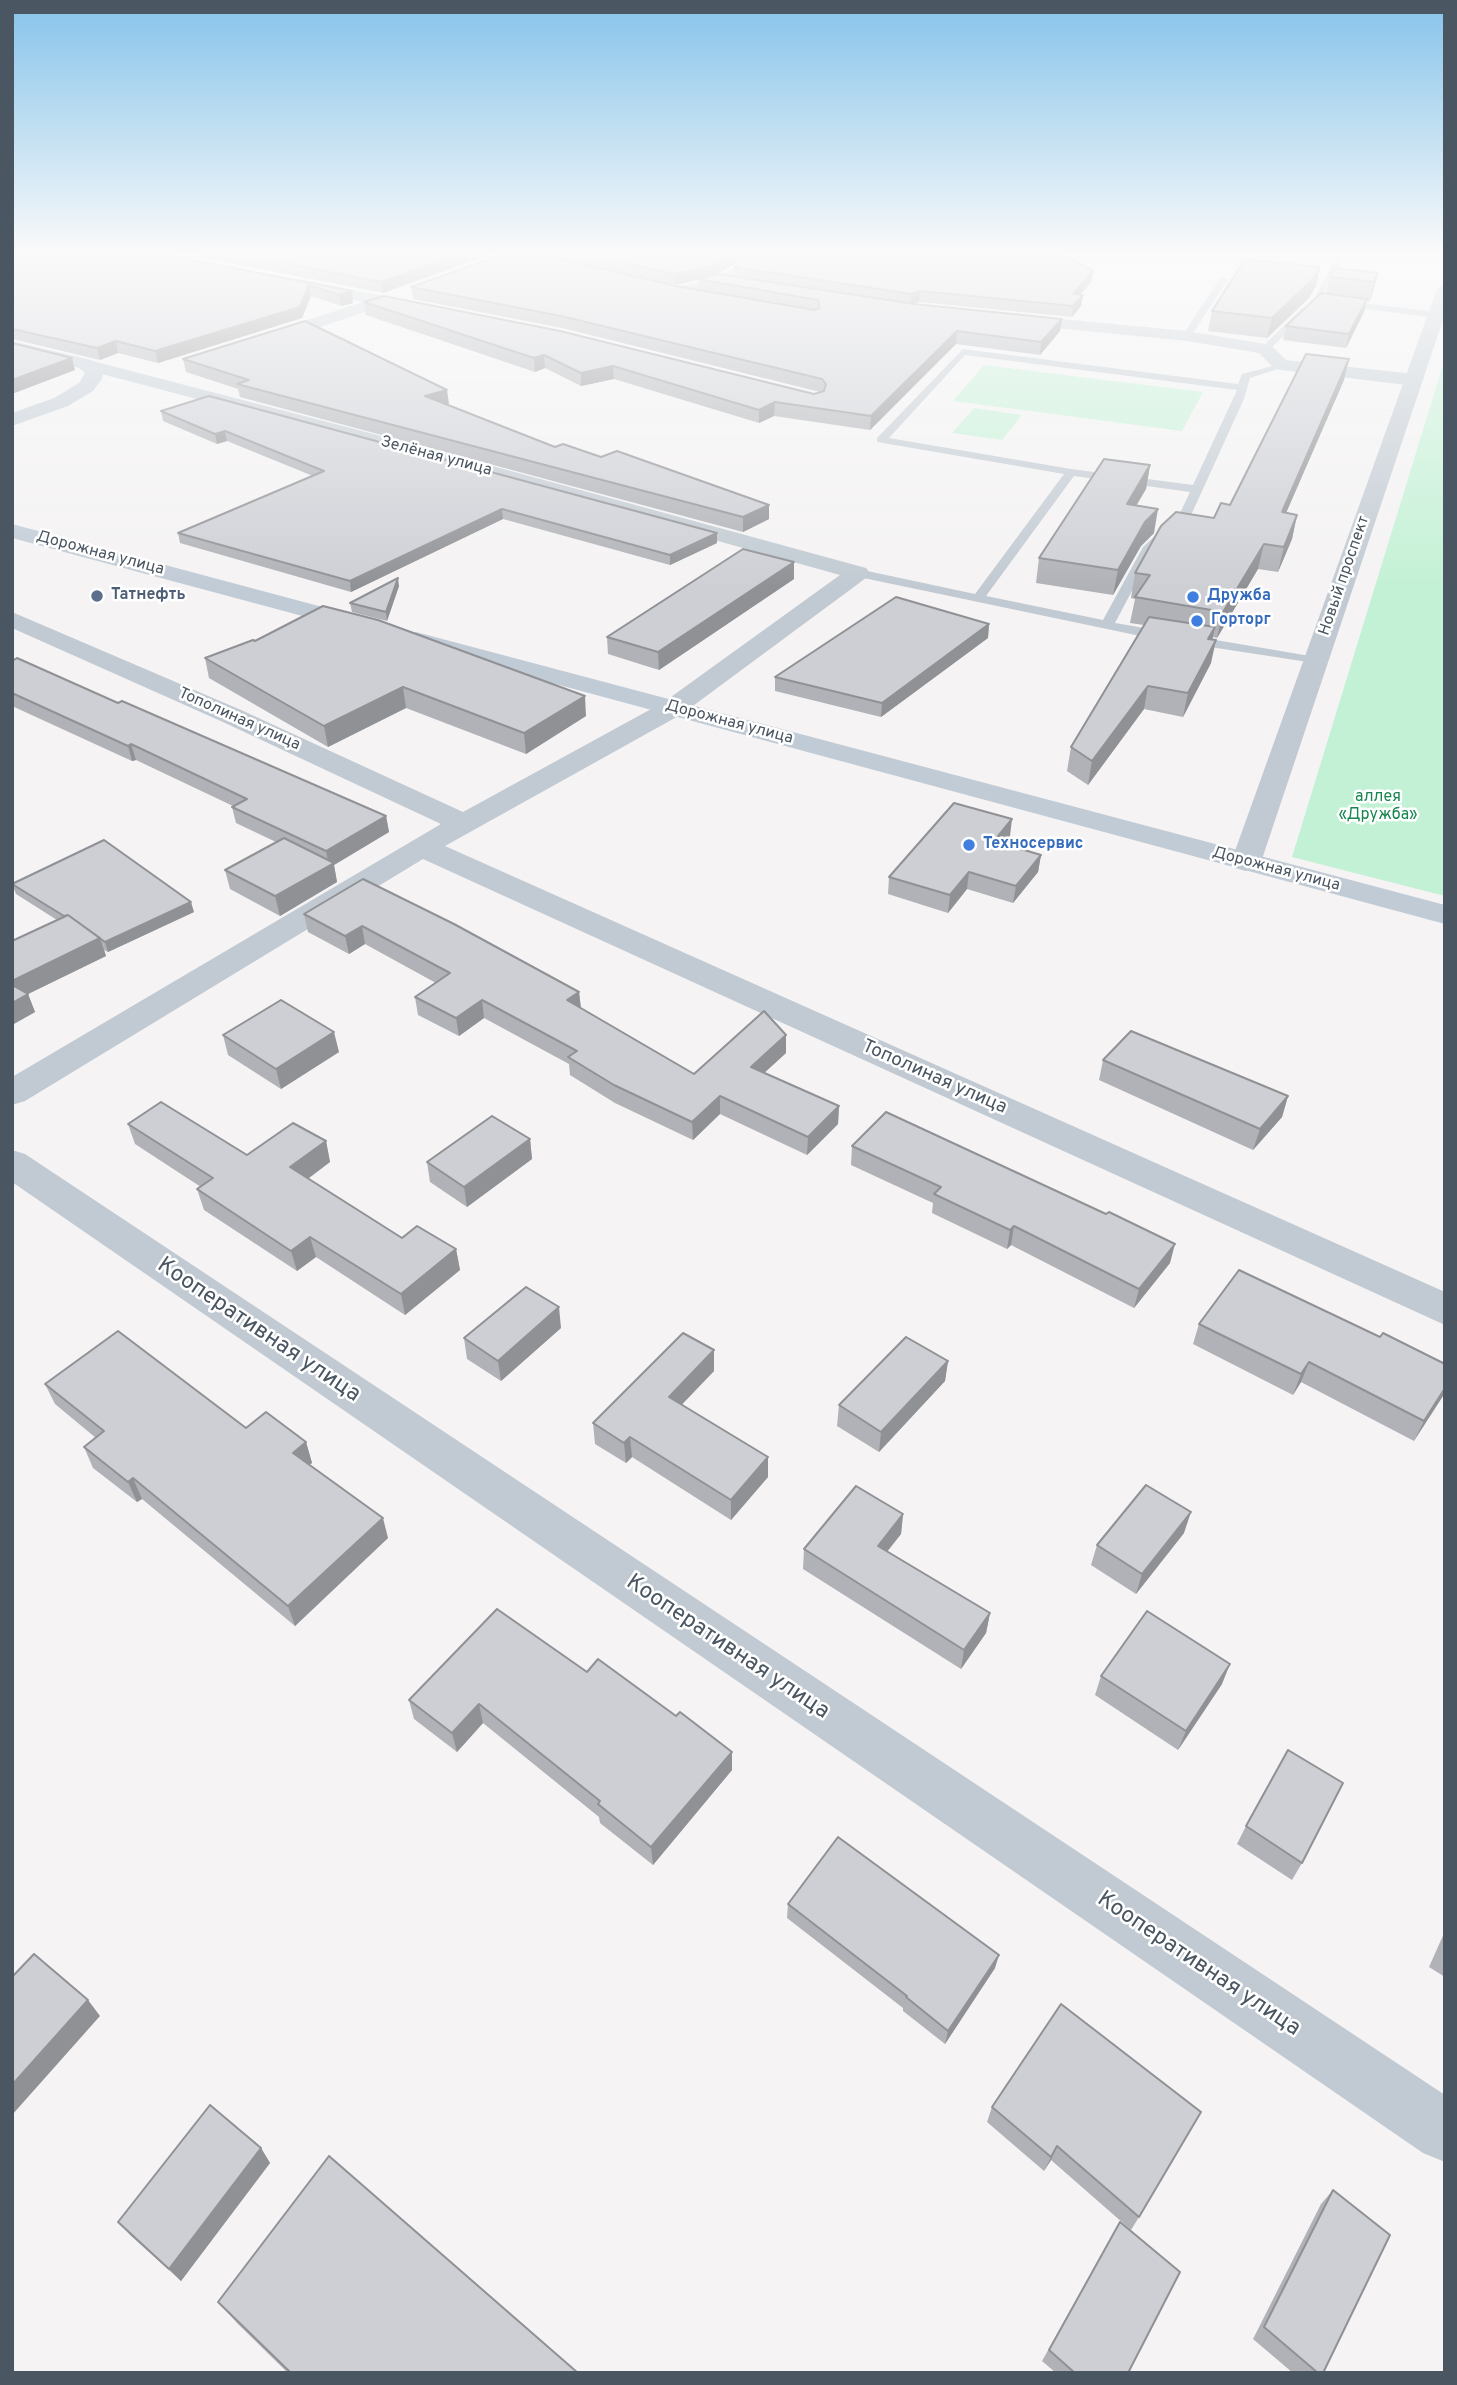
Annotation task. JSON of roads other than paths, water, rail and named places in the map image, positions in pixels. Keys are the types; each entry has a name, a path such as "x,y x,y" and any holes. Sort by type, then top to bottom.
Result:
{"main road":[{"path":"12,420 61,402 86,387 93,379 95,371 88,366"},
{"name":"Дорожная улица","path":"12,531 1445,915"}],"street":[{"name":"Зелёная улица","path":"95,366 858,573"},
{"path":"1293,366 1415,380"},
{"name":"Новый проспект","path":"1246,862 1419,366"},
{"path":"61,402 170,369"},
{"path":"12,1093 422,847 673,708 858,573"},
{"name":"Тополиная улица","path":"12,619 232,716 464,824"},
{"name":"Тополиная улица","path":"422,847 1445,1310"},
{"name":"Кооперативная улица","path":"12,1163 442,1457 1445,2131"}],"lane":[{"path":"950,366 881,440 1071,472 1197,489"},
{"path":"1074,366 1243,388"},
{"path":"1107,625 1149,547 1186,513 1247,376 1277,366"},
{"path":"978,598 1071,472"},
{"path":"858,573 1107,625 1316,661"}],"place":[{"name":"Татнефть","path":"97,596"},
{"name":"Дружба","path":"1193,597"},
{"name":"Горторг","path":"1197,621"},
{"name":"Техносервис","path":"969,845"}],"park label":[{"name":"аллея «Дружба»","path":"1378,807"}]}
